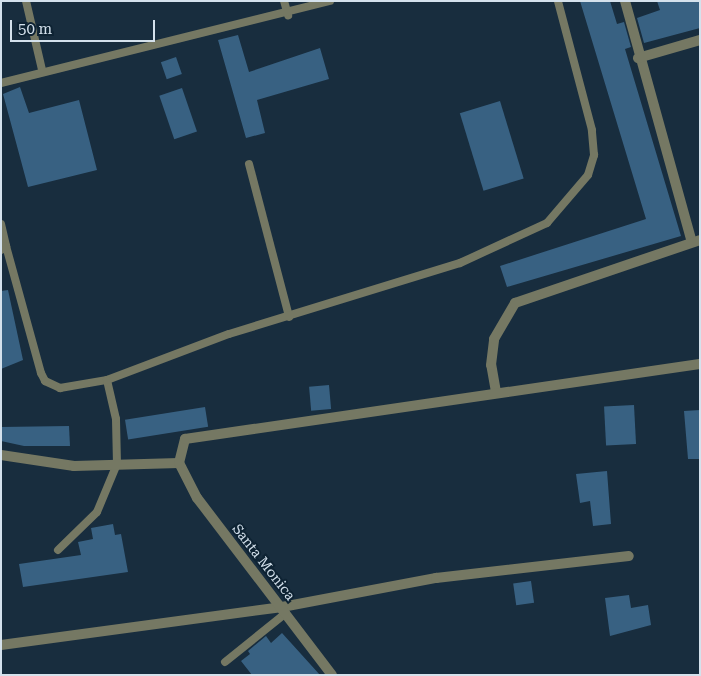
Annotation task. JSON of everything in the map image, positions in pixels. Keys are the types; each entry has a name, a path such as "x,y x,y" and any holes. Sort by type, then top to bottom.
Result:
{"street":[{"path":"496,392 492,365 494,339 515,303 696,241 638,58 625,1"},
{"path":"638,58 700,40"},
{"path":"1,455 48,464 179,463 185,439 496,392 700,364"},
{"name":"Santa Monica","path":"179,463 197,498 332,675"},
{"path":"1,645 284,610 400,584 629,556"}],"lane":[{"path":"26,1 42,70"},
{"path":"284,1 288,14"},
{"path":"1,83 42,70 288,14 330,1"},
{"path":"1,224 4,248 45,382 60,388 107,380 229,334 290,317 460,263 547,223 588,175 594,155 592,130 558,1"},
{"path":"249,164 290,317"},
{"path":"58,550 97,512 117,464 116,419 107,380"},
{"path":"226,662 284,610"}],"building":[{"path":"580,1 610,1 617,24 624,22 631,47 625,49 681,236 507,287 500,266 646,219"},
{"path":"657,1 700,1 700,28 644,43 637,18 660,10"},
{"path":"238,35 249,72 320,48 329,79 257,100 265,133 246,138 218,40"},
{"path":"176,57 182,74 167,79 161,62"},
{"path":"20,87 29,113 79,100 97,170 28,187 3,94"},
{"path":"182,88 197,131 174,139 159,96"},
{"path":"500,101 524,178 484,191 460,113"},
{"path":"8,290 23,360 1,369 1,291"},
{"path":"329,385 331,409 311,411 309,387"},
{"path":"634,405 636,444 606,446 604,407"},
{"path":"205,407 208,427 128,439 125,420"},
{"path":"700,410 700,459 688,459 684,411"},
{"path":"69,426 70,446 24,446 1,441 1,427"},
{"path":"607,471 611,524 593,526 590,501 580,503 576,474"},
{"path":"113,524 115,535 121,534 128,572 23,587 19,564 81,555 78,542 93,539 91,528"},
{"path":"531,581 534,603 516,605 513,584"},
{"path":"629,595 631,608 648,605 651,625 610,636 605,598"},
{"path":"282,633 320,675 252,675 241,661 250,654 248,651 266,636 271,643"}]}
